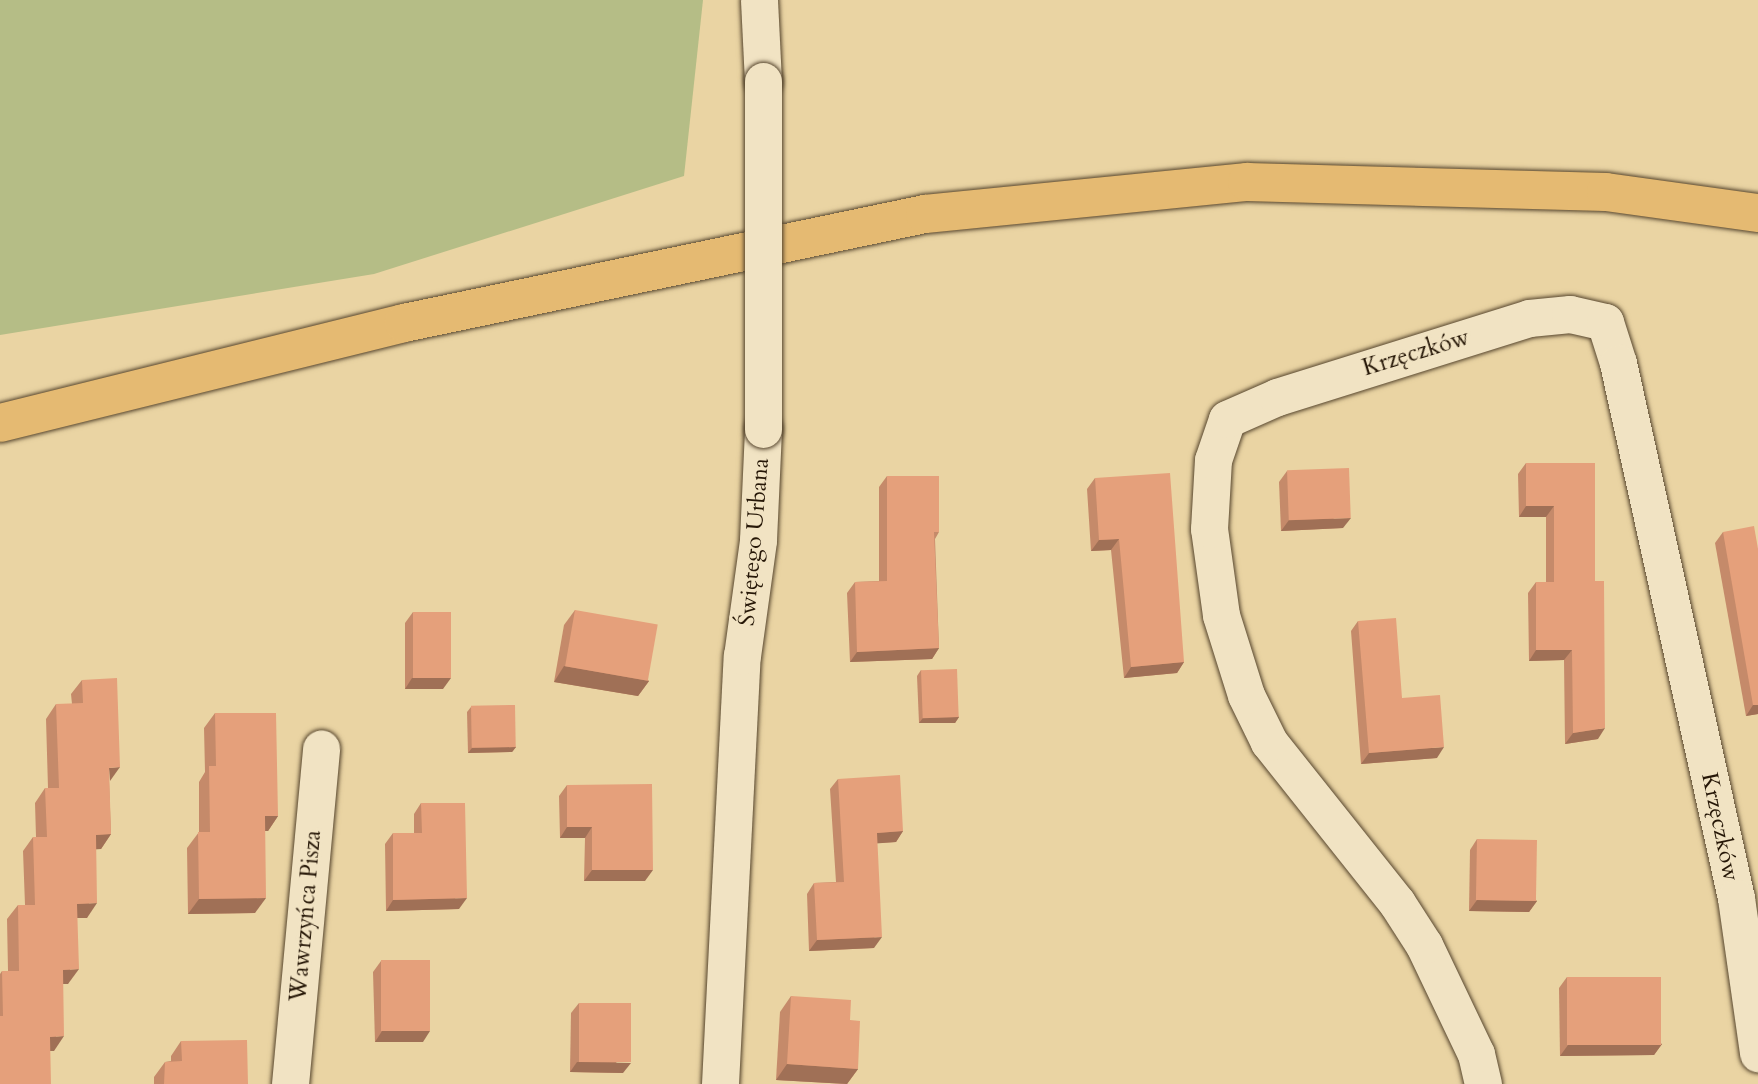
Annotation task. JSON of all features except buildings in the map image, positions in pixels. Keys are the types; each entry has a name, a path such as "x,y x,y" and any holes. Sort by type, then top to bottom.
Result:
{"main road":[{"path":"0,423 404,323 925,214 1247,182 1606,192 1758,213"}],"street":[{"name":"Świętego Urbana","path":"720,1084 742,656 758,540 763,429 763,81 759,0"},
{"name":"Krzęczków","path":"1483,1084 1476,1054 1424,944 1397,903 1269,742 1246,695 1221,615 1209,529 1213,460 1227,419 1277,397 1529,318 1570,314 1605,322 1618,363 1735,898 1758,1053"},
{"name":"Wawrzyńca Pisza","path":"290,1084 321,748"}],"green space":[{"path":"0,0 703,0 684,176 374,274 0,335"}]}
